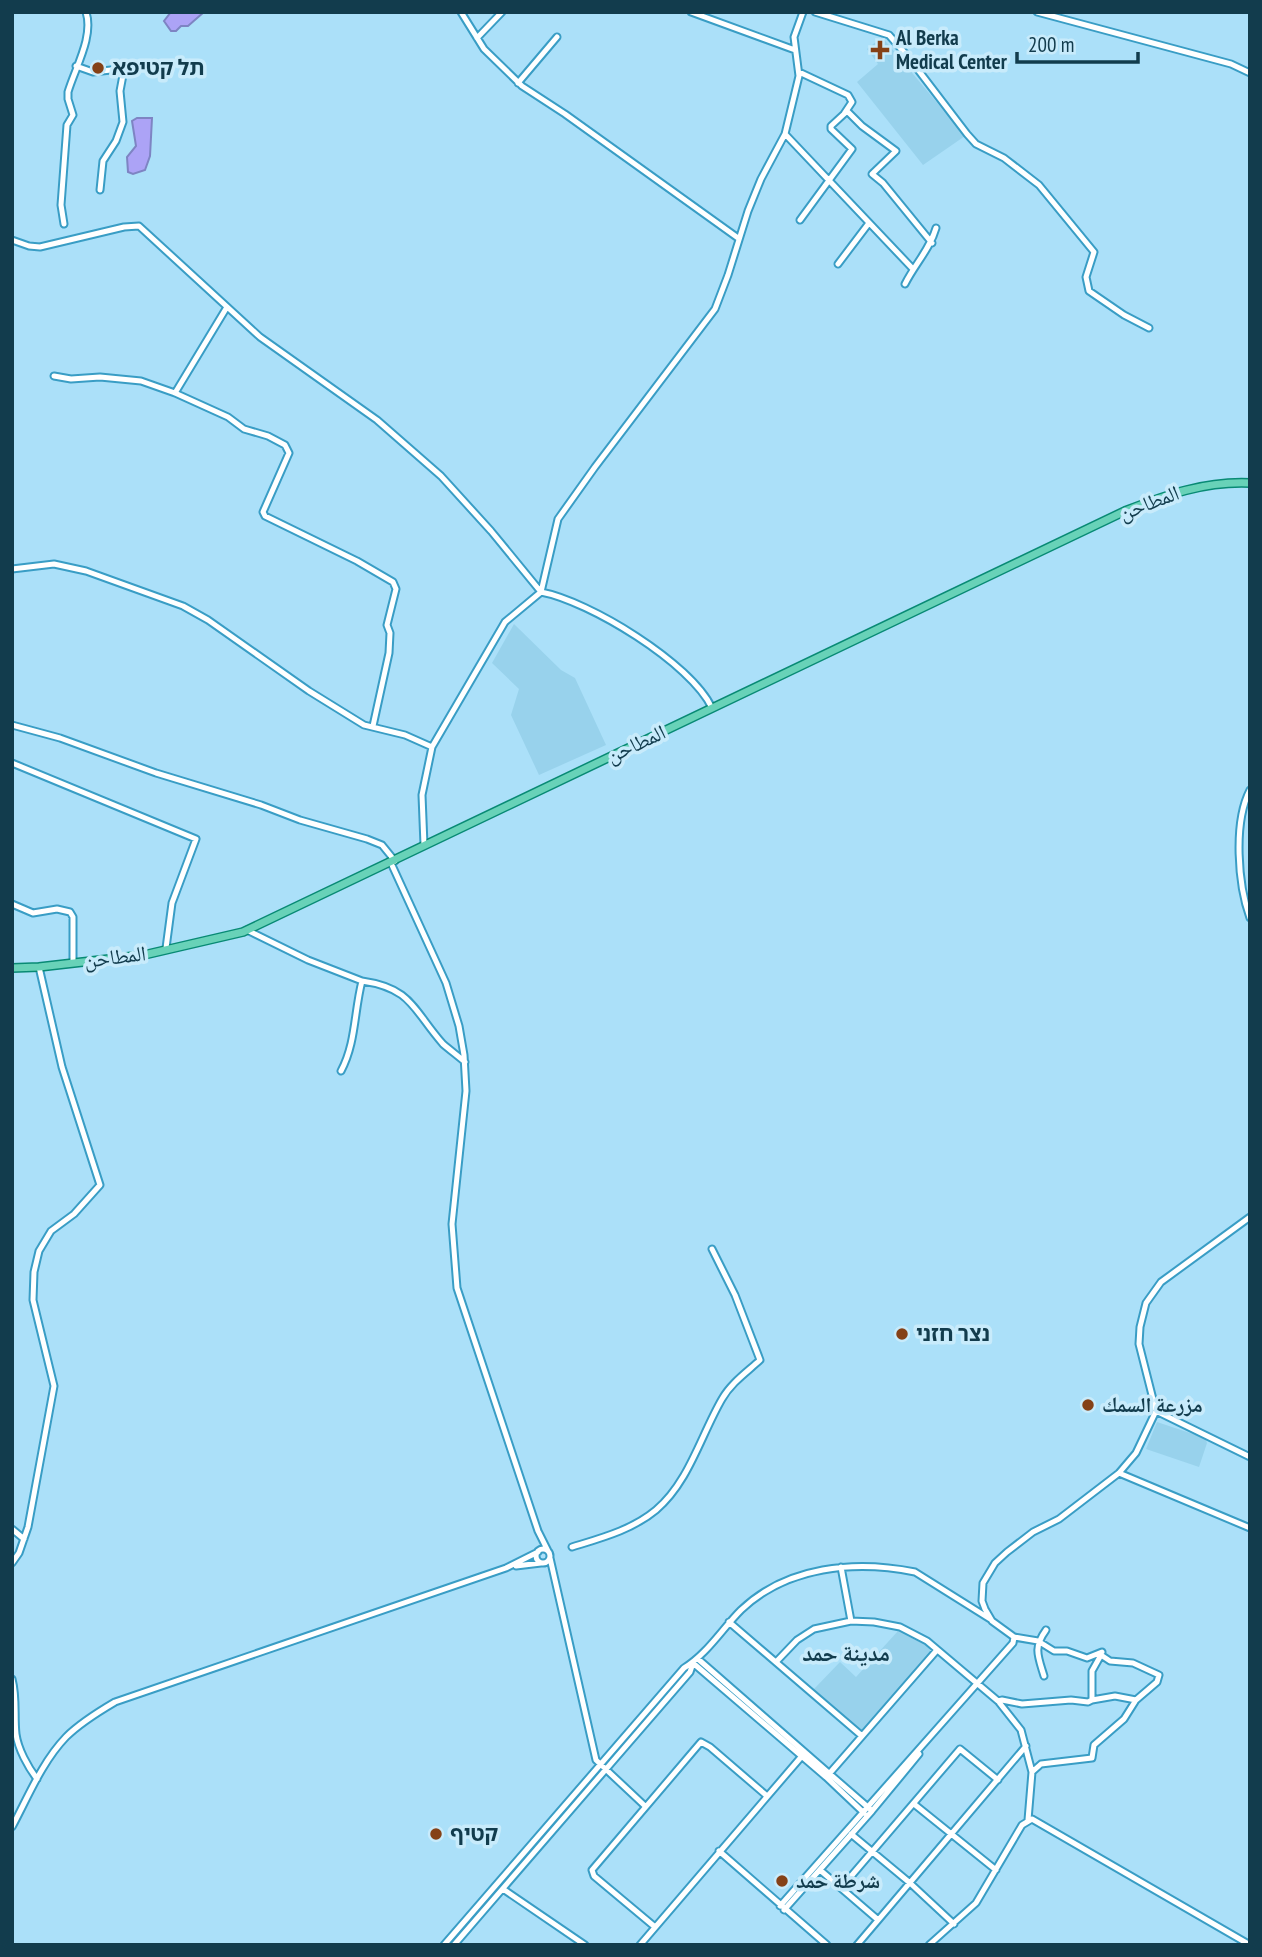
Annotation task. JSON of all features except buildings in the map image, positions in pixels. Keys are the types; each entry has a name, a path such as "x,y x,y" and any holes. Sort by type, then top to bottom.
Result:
{"main road":[{"name":"المطاحن","path":"12,968 135,956 247,930 1125,511 1164,495 1191,488 1250,482"}],"street":[{"path":"64,224 61,205 67,125 73,114 68,92 87,37 89,21 86,12"},
{"path":"461,12 484,49 518,83 738,237"},
{"path":"477,38 502,12"},
{"path":"691,12 795,50"},
{"path":"424,845 422,795 432,747 505,622 541,592 558,519 715,309 738,237 761,179 785,134 799,72 794,37 803,12"},
{"path":"815,12 888,35 976,144 1004,158 1039,185 1094,252 1086,277 1089,291 1124,316 1149,328"},
{"path":"1037,12 1231,64 1250,73"},
{"path":"518,83 557,37"},
{"path":"76,66 93,72 120,69 123,75 120,91 122,122 116,141 103,161 100,190"},
{"path":"799,72 848,95 852,102 847,111 831,126 852,149 800,220"},
{"path":"847,111 862,126 897,150 872,174 883,183 932,243"},
{"path":"785,134 913,269"},
{"path":"838,264 869,223"},
{"path":"12,240 40,247 124,227 139,226 286,357 377,420 441,476 498,538 541,592 576,604 652,647 695,683 712,708"},
{"path":"905,284 932,243 936,228"},
{"path":"175,393 227,307"},
{"path":"54,376 141,381 175,393 228,417 244,429 268,436 285,445 289,453 263,512 269,520 328,545 393,582 396,589 387,625 390,633 389,653 373,726"},
{"path":"12,569 54,564 86,571 183,606 364,725 405,735 432,747"},
{"path":"12,725 60,738 300,820 367,839 382,845 393,862 446,983 459,1026 465,1062 465,1117 452,1224 457,1289 546,1559"},
{"path":"12,763 195,839 172,903 166,948"},
{"path":"1249,795 1243,813 1240,856 1241,880 1250,918"},
{"path":"12,904 33,913 57,909 70,912 73,917 73,962"},
{"path":"247,930 308,960 362,981 381,984 403,995 443,1044 465,1062"},
{"path":"12,1563 24,1539 54,1386 33,1300 34,1272 39,1251 51,1231 74,1214 100,1185 62,1066 39,967"},
{"path":"341,1071 352,1045 356,1005 362,981"},
{"path":"992,1621 985,1609 982,1592 983,1583 995,1563 1020,1541 1059,1519 1119,1473 1136,1453 1156,1411 1139,1344 1146,1303 1161,1282 1250,1217"},
{"path":"572,1547 625,1530 666,1501 681,1482 723,1397 736,1381 760,1360 735,1294 712,1249"},
{"path":"1156,1411 1250,1457"},
{"path":"1119,1473 1250,1528"},
{"path":"12,1529 24,1539"},
{"path":"538,1531 537,1558 546,1559"},
{"path":"506,1568 543,1549 552,1566 589,1735 600,1765 645,1807"},
{"path":"12,1826 37,1779 66,1737 115,1702 506,1568 546,1559"},
{"path":"444,1945 684,1668 695,1661 744,1607 767,1591 805,1574 862,1565 915,1572 1014,1637 1038,1641 1054,1651 1067,1651 1087,1658 1102,1652 1101,1655 1110,1661 1132,1663 1159,1675 1157,1682 1136,1700 1124,1719 1094,1745 1092,1758 1041,1764 1032,1772"},
{"path":"841,1567 850,1621"},
{"path":"776,1662 797,1640 814,1629 850,1621 900,1627 927,1641 998,1701 1017,1723 1032,1772 1028,1820 1022,1825 976,1903 929,1945"},
{"path":"729,1622 862,1736"},
{"path":"1044,1676 1037,1648 1038,1641 1046,1630"},
{"path":"782,1908 1013,1643 1014,1637"},
{"path":"828,1774 937,1650"},
{"path":"1092,1700 1092,1671 1101,1655"},
{"path":"695,1661 802,1756 828,1774"},
{"path":"454,1945 690,1672 695,1661"},
{"path":"695,1661 828,1774 868,1812"},
{"path":"12,1679 16,1734 21,1751 37,1779"},
{"path":"998,1701 1022,1704 1063,1700 1088,1702 1115,1696 1136,1700"},
{"path":"655,1927 594,1876 592,1870 645,1807 701,1742 767,1796"},
{"path":"857,1945 1026,1746"},
{"path":"841,1888 960,1749 998,1780"},
{"path":"640,1945 802,1756"},
{"path":"915,1804 996,1870"},
{"path":"782,1908 820,1870 868,1812"},
{"path":"1028,1820 1037,1822 1250,1945"},
{"path":"851,1834 954,1924"},
{"path":"719,1851 827,1945"},
{"path":"820,1870 877,1919"},
{"path":"503,1889 585,1945"}],"shaded area":[{"path":"171,12 204,12 188,26 171,31 164,21"},
{"path":"882,37 965,136 923,165 857,82 878,64 867,49"},
{"path":"137,118 152,118 150,156 145,170 133,174 128,172 127,157 136,146 132,121"},
{"path":"514,624 561,670 575,678 606,745 539,775 511,715 519,689 492,663"},
{"path":"1157,1422 1205,1438 1207,1443 1199,1467 1146,1449"},
{"path":"898,1631 929,1647 931,1653 861,1733 814,1689 840,1662 856,1677"}],"place":[{"name":"Al Berka Medical Center","path":"880,50"},
{"name":"תל קטיפא","path":"98,68"},
{"name":"נצר חזני","path":"902,1334"},
{"name":"مزرعة السمك","path":"1088,1405"},
{"name":"קטיף","path":"436,1834"},
{"name":"شرطة حمد","path":"782,1881"}],"district":[{"name":"مدينة حمد","path":"846,1653"}]}
